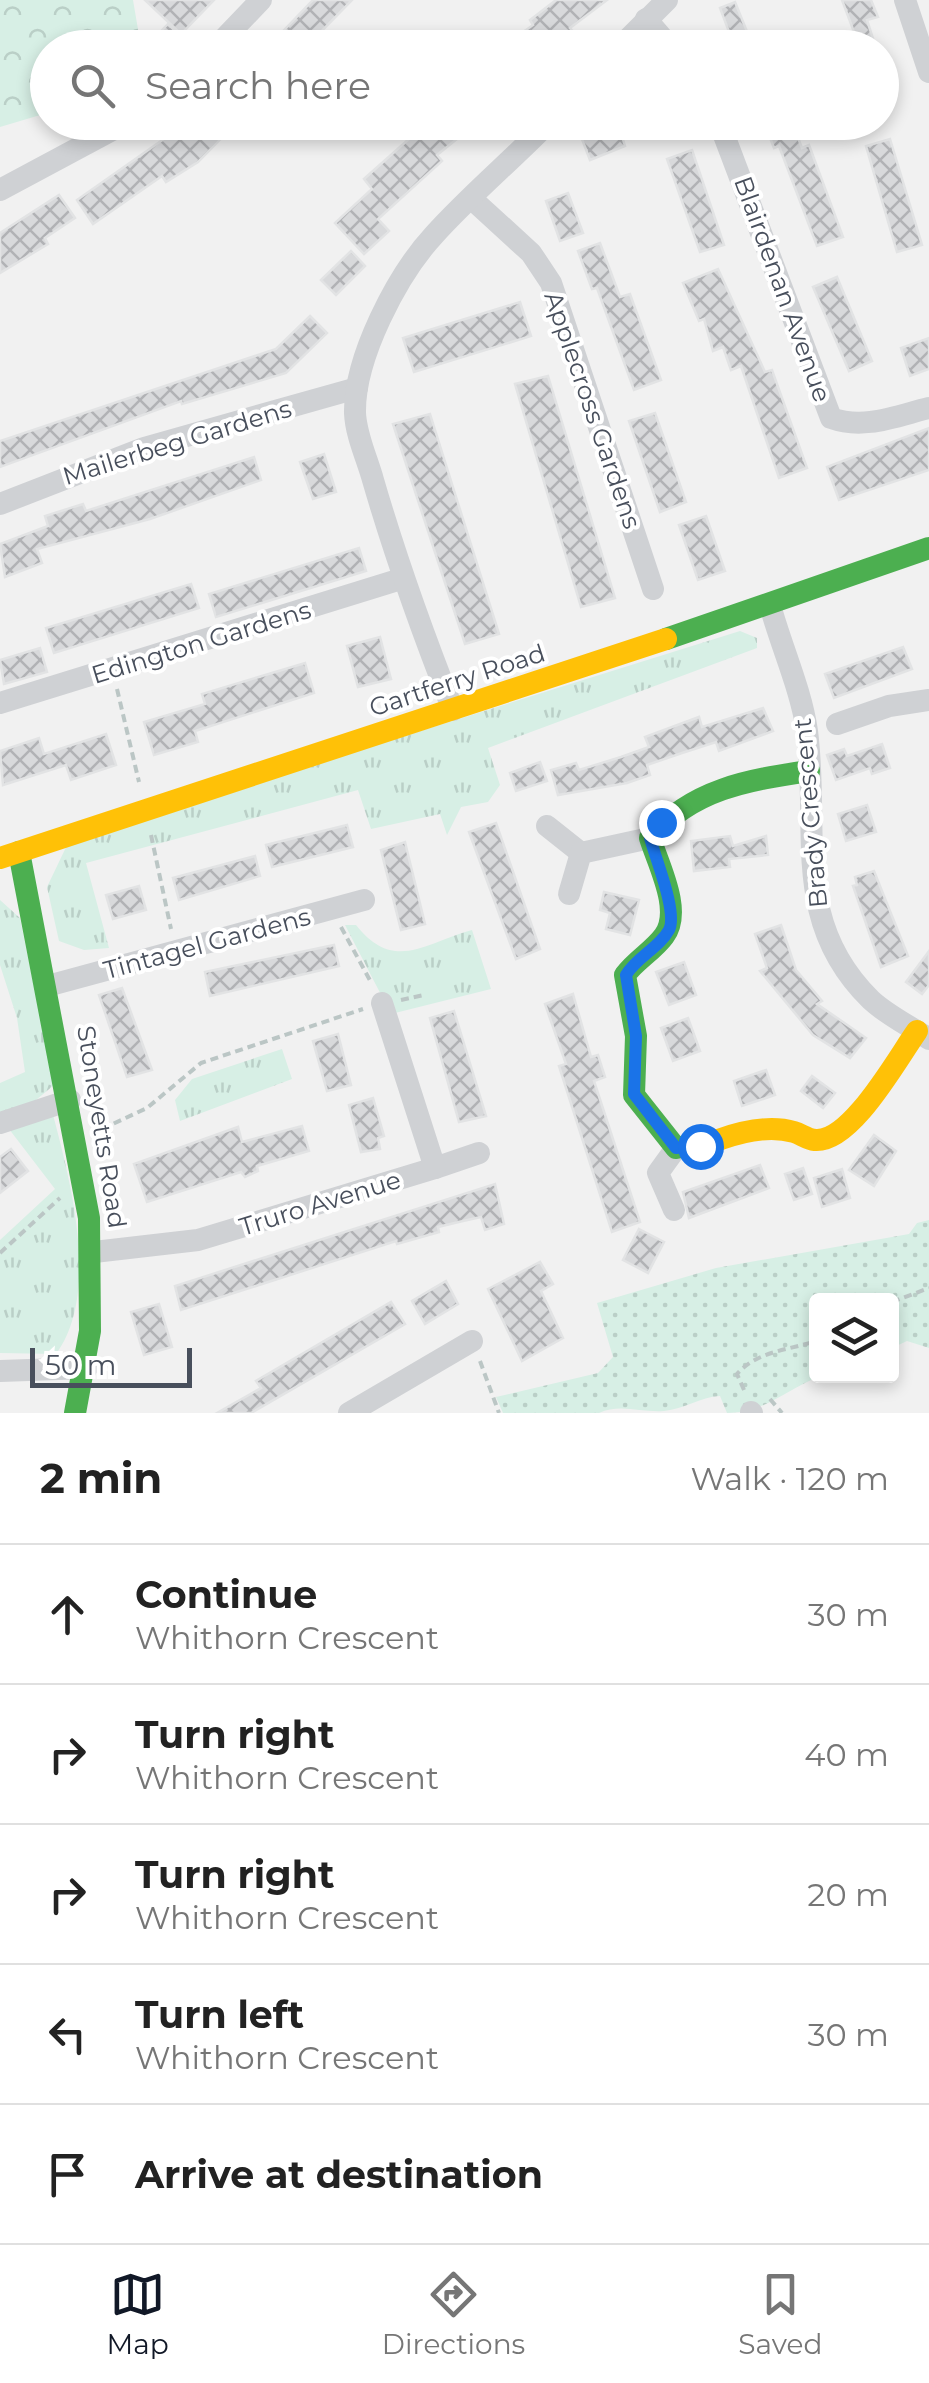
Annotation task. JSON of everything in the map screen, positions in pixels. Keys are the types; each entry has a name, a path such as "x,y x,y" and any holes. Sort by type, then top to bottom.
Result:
{"street":[{"path":"233,30 262,0"},
{"path":"636,30 666,0"},
{"path":"905,0 929,72"},
{"path":"646,19 655,30"},
{"path":"0,190 93,140"},
{"path":"454,710 401,580 358,431 356,388 385,308 407,271 434,234 531,140"},
{"name":"Blairdenan Avenue","path":"726,140 831,418 849,424 864,423 929,408"},
{"name":"Applecross Gardens","path":"473,200 532,252 551,283 653,589"},
{"name":"Mailerbeg Gardens","path":"0,504 144,448 356,388"},
{"name":"Gartferry Road","path":"9,855 770,605 929,548"},
{"name":"Edington Gardens","path":"0,703 401,580"},
{"name":"Brady Crescent","path":"770,605 807,728 812,884 832,950 873,1002 923,1035"},
{"path":"837,724 889,706 929,700"},
{"path":"546,826 581,853 650,838 674,810 697,797 752,780 809,771"},
{"path":"650,838 672,916 669,929 636,958 626,975 636,1036 634,1094 676,1148"},
{"path":"569,894 581,853"},
{"name":"Stoneyetts Road","path":"9,855 50,985 86,1175 95,1309 87,1368 75,1413"},
{"name":"Tintagel Gardens","path":"50,985 364,900"},
{"name":"Truro Avenue","path":"94,1252 198,1240 435,1168 382,1003"},
{"path":"674,1210 649,1177 676,1148 700,1146 742,1130 792,1131 812,1140 830,1139 848,1127 923,1035"},
{"path":"0,1123 70,1100"},
{"path":"435,1168 478,1153"},
{"path":"349,1413 472,1341"},
{"path":"0,1371 87,1368"}],"path":[{"path":"113,670 175,951"},
{"path":"331,910 382,1003"},
{"path":"78,1135 96,1132 147,1108 201,1063 382,1003 424,996"},
{"path":"0,1252 86,1175"},
{"path":"899,1299 929,1288"},
{"path":"472,1341 499,1413"},
{"path":"782,1413 779,1404 752,1403 738,1374 758,1356 809,1343"}],"green space":[{"path":"0,0 133,0 138,30 30,30 30,118 0,127"},
{"path":"740,631 757,638 757,648 488,748 500,785 488,802 461,807 447,835 440,814 371,829 358,790 86,863 109,948 84,950 59,941 47,887 69,841"},
{"path":"0,900 20,918 54,1085 30,1105 0,1115 0,1083 25,1072 17,1018 0,965"},
{"path":"345,925 356,925 370,940 397,951 425,947 472,930 491,989 391,1014"},
{"path":"282,1049 292,1079 180,1121 175,1100 192,1079"},
{"path":"52,1111 78,1235 77,1300 69,1329 56,1354 0,1353 0,1240 55,1189 9,1129"},
{"path":"929,1220 929,1348 907,1341 899,1345 899,1293 809,1293 809,1381 753,1409 727,1413 720,1396 664,1411 503,1413 496,1397 598,1373 613,1357 597,1303 716,1268 909,1234 917,1223"}],"building":[{"path":"145,0 214,0 185,30 177,30"},
{"path":"313,0 352,0 323,30 284,30"},
{"path":"556,0 607,0 572,30 526,30 533,25 530,20"},
{"path":"842,0 871,0 878,17 867,20 870,30 853,30"},
{"path":"735,2 746,30 728,30 720,8"},
{"path":"162,140 219,140 198,162 166,182 162,176 93,224 77,200"},
{"path":"408,140 456,140 437,155 442,161 378,219 389,231 364,254 335,223 372,189 364,179"},
{"path":"582,140 623,140 625,146 590,160"},
{"path":"771,140 799,140 802,148 809,145 843,237 817,246 779,146 774,148"},
{"path":"890,140 922,245 897,252 866,146"},
{"path":"692,150 724,245 700,252 667,159"},
{"path":"568,193 583,233 560,241 546,201"},
{"path":"59,195 75,218 45,238 48,244 0,273 0,233"},
{"path":"600,243 620,297 630,294 661,380 634,390 597,288 592,289 578,251"},
{"path":"351,251 365,266 336,295 321,280"},
{"path":"718,269 765,372 772,370 807,468 779,478 741,366 731,370 723,347 713,351 704,319 699,321 683,283"},
{"path":"837,277 872,361 849,371 813,287"},
{"path":"520,302 531,336 414,372 403,338"},
{"path":"310,316 327,333 286,373 182,404 181,401 0,467 0,441 276,349"},
{"path":"929,338 929,369 910,376 901,348"},
{"path":"548,376 615,598 581,607 515,384"},
{"path":"655,413 686,502 660,512 629,421"},
{"path":"430,414 499,634 465,644 393,424"},
{"path":"929,428 929,470 839,500 827,467"},
{"path":"324,454 336,492 313,499 300,462"},
{"path":"254,457 261,480 150,519 37,549 42,563 5,577 0,544 48,526 45,516 83,504 86,511"},
{"path":"706,516 725,571 698,580 679,525"},
{"path":"359,548 366,571 216,617 209,594"},
{"path":"191,584 199,608 54,653 46,628"},
{"path":"380,637 391,679 358,687 347,646"},
{"path":"903,647 912,669 834,698 825,674"},
{"path":"40,648 47,672 4,684 0,660"},
{"path":"305,663 314,693 195,731 198,742 154,755 144,722 205,704 202,694"},
{"path":"763,708 773,731 719,751 716,742 647,765 650,775 627,783 558,795 551,770 576,763 579,770 649,747 645,737 699,717 702,727"},
{"path":"106,734 116,765 71,780 66,765 3,785 0,751 39,738 44,754"},
{"path":"882,744 890,768 872,774 870,768 836,780 827,755 844,749 847,756"},
{"path":"540,762 547,781 516,791 510,773"},
{"path":"867,805 876,832 846,841 838,814"},
{"path":"496,823 540,949 516,959 469,832"},
{"path":"347,825 353,847 272,867 266,845"},
{"path":"730,836 733,846 766,836 768,855 729,859 730,867 694,871 691,841"},
{"path":"405,842 425,924 401,930 381,850"},
{"path":"255,856 260,876 179,900 173,878"},
{"path":"874,871 908,956 881,967 853,886 857,885 855,877"},
{"path":"139,886 146,910 113,919 106,895"},
{"path":"604,892 639,900 630,935 606,929 610,913 600,910"},
{"path":"781,925 796,970 822,1001 817,1004 866,1038 850,1058 813,1035 760,971 767,968 755,934"},
{"path":"334,945 339,966 210,996 205,972"},
{"path":"929,951 929,985 922,994 906,982"},
{"path":"684,962 696,995 669,1005 656,972"},
{"path":"122,988 152,1070 127,1077 99,995"},
{"path":"573,994 591,1057 598,1055 605,1077 594,1081 640,1222 612,1232 559,1066 566,1064 545,1004"},
{"path":"454,1011 486,1116 459,1122 430,1018"},
{"path":"688,1018 700,1051 673,1061 661,1028"},
{"path":"338,1034 351,1085 327,1091 313,1041"},
{"path":"766,1070 775,1095 742,1106 734,1081"},
{"path":"812,1076 835,1093 823,1108 801,1091"},
{"path":"373,1098 384,1136 378,1138 380,1149 361,1152 349,1105"},
{"path":"302,1126 309,1151 257,1166 258,1171 245,1177 241,1172 147,1202 134,1164 238,1127 242,1142"},
{"path":"874,1135 896,1151 874,1186 849,1170"},
{"path":"11,1149 28,1171 0,1193 0,1157"},
{"path":"760,1165 769,1188 689,1218 683,1192"},
{"path":"803,1168 812,1194 794,1200 785,1174"},
{"path":"842,1169 850,1198 822,1207 814,1178"},
{"path":"495,1184 504,1224 485,1230 481,1217 438,1227 439,1232 397,1244 396,1241 181,1310 175,1286"},
{"path":"639,1229 664,1242 648,1273 623,1260"},
{"path":"540,1262 553,1284 541,1291 563,1338 522,1361 488,1289"},
{"path":"446,1281 458,1304 425,1324 412,1301"},
{"path":"391,1302 405,1324 251,1413 217,1413 261,1388 256,1381"},
{"path":"159,1304 172,1347 144,1355 131,1312"}],"traffic: fast":[{"path":"666,639 929,548"},
{"path":"718,1140 676,1148 634,1095 636,1036 625,975 664,936 671,914 667,887 650,838 666,821 703,798 743,783 809,771"},
{"path":"19,852 89,1218 90,1331 75,1413"}],"traffic: slow":[{"path":"0,858 666,639"},
{"path":"718,1140 765,1129 785,1130 815,1140 829,1137 858,1114 917,1031"}],"route":[{"path":"661,822 650,838 672,916 669,929 636,958 626,975 636,1036 634,1094 645,1114 676,1148 700,1146"}]}
